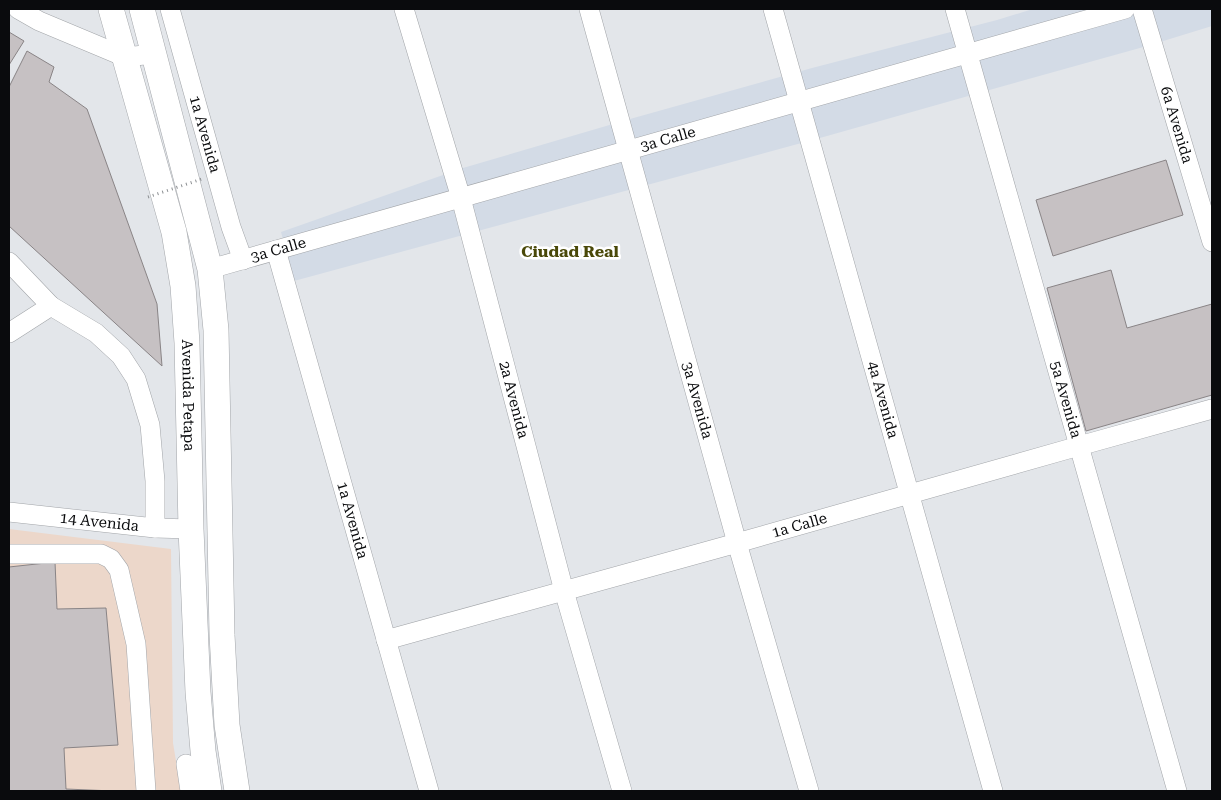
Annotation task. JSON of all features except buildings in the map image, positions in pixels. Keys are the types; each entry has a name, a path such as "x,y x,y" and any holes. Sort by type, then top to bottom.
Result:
{"main road":[{"name":"Avenida Petapa","path":"111,9 174,232 183,286 187,343 191,529 198,692 203,751 209,791"},
{"name":"Avenida Petapa","path":"142,9 210,268 216,330 222,635 227,724 237,791"}],"street":[{"path":"18,9 39,20 126,57 154,54"},
{"name":"1a Avenida","path":"170,9 231,227 243,260"},
{"name":"2a Avenida","path":"404,9 461,198 564,591 622,791"},
{"name":"3a Avenida","path":"589,9 737,543 809,791"},
{"name":"4a Avenida","path":"773,9 993,791"},
{"name":"5a Avenida","path":"955,9 1177,791"},
{"name":"3a Calle","path":"210,268 1125,9"},
{"name":"6a Avenida","path":"1142,9 1212,242"},
{"name":"1a Avenida","path":"276,250 429,791"},
{"path":"9,262 51,306 96,333 121,356 136,379 150,425 155,482 155,528"},
{"path":"9,333 51,306"},
{"name":"1a Calle","path":"386,640 1212,409"},
{"name":"14 Avenida","path":"9,512 155,528 191,529"},
{"path":"9,554 101,554 111,559 119,570 136,644 146,791"},
{"path":"186,764 190,791"}],"path":[{"path":"148,197 202,179"}],"shaded area":[{"path":"1033,9 1212,9 1212,26 827,136 294,281 281,232 463,168 812,68"},
{"path":"9,529 171,549 173,743 181,791 9,791"}],"district":[{"name":"Ciudad Real","path":"570,251"}]}
